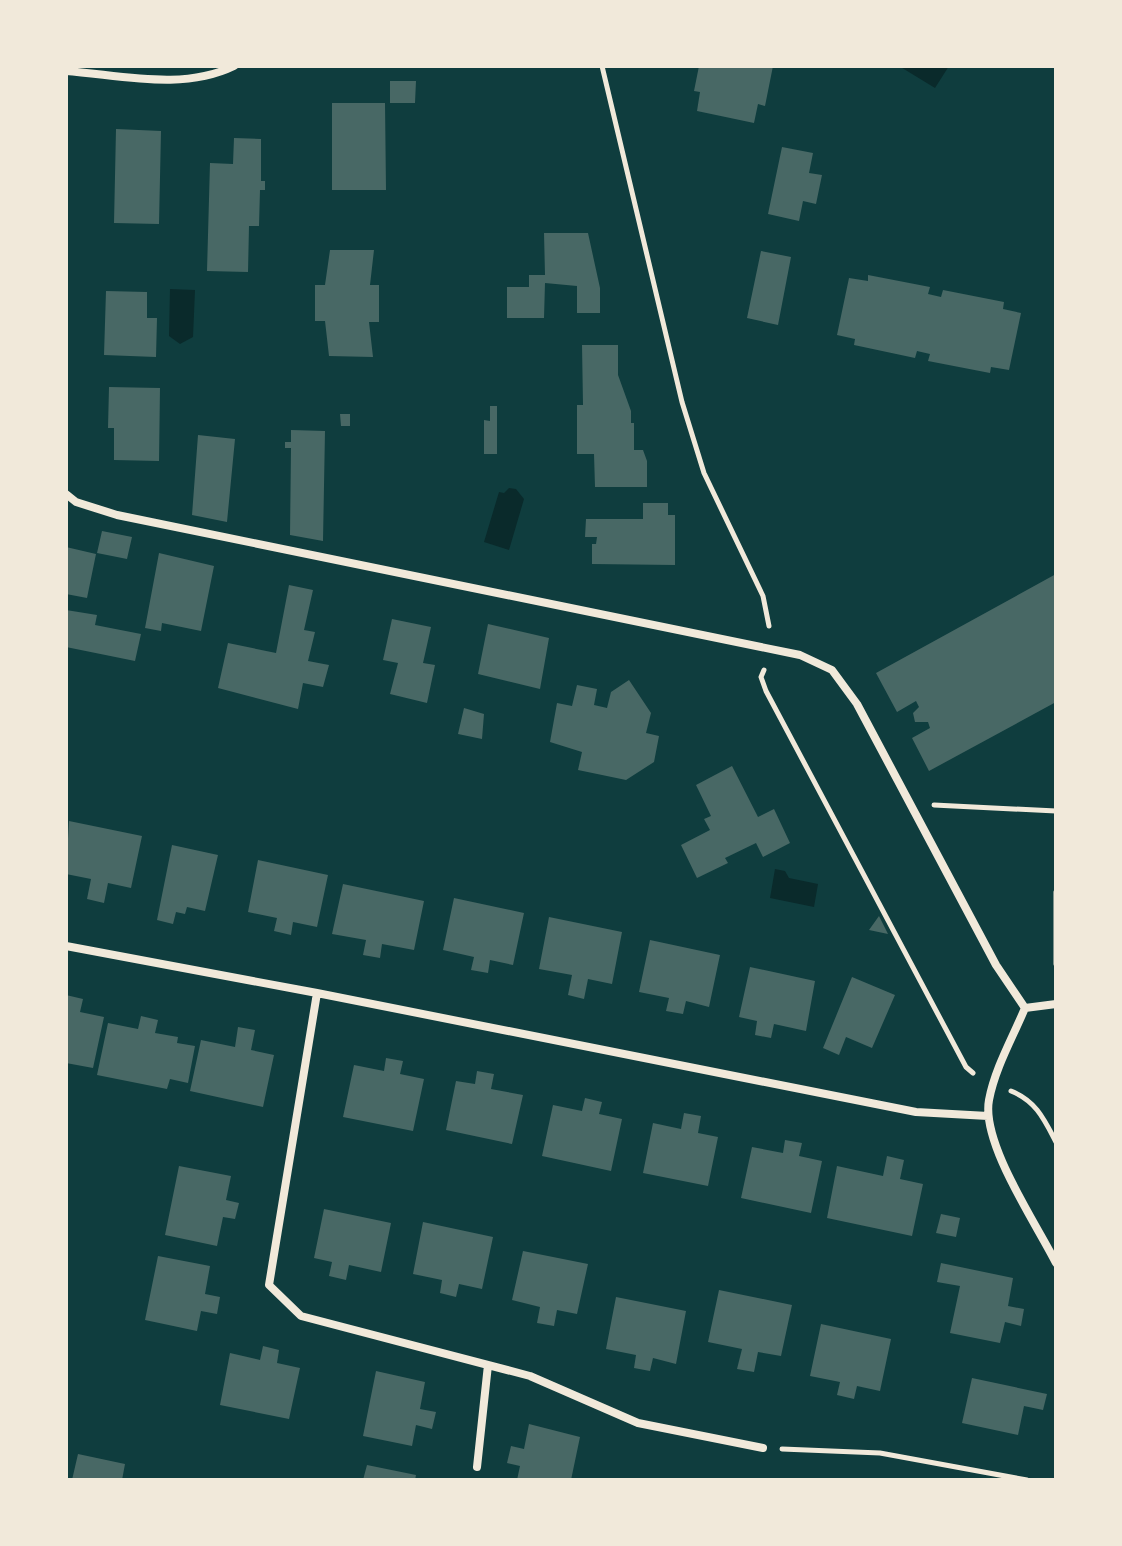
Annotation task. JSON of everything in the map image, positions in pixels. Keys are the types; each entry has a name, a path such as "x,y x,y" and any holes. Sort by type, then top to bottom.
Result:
{"street":[{"path":"66,71 184,80 213,76 234,66"},
{"path":"66,494 76,502 117,515 800,655 832,670 857,704 996,965 1025,1008"},
{"path":"66,946 916,1112 988,1116"},
{"path":"317,993 269,1285 301,1316 530,1376 638,1423 763,1448"},
{"path":"1025,1008 1056,1004"},
{"path":"1025,1008 993,1086 988,1116 999,1152 1056,1263"},
{"path":"477,1467 488,1365"}],"path":[{"path":"602,66 682,402 704,473 763,596 773,651 761,677 766,691 966,1067 993,1086 1029,1099 1056,1142"},
{"path":"915,814 938,803 1056,811"},
{"path":"1056,892 1056,964"},
{"path":"763,1448 880,1453 1027,1480"}],"water":[{"path":"899,66 949,66 935,88"},
{"path":"170,289 195,290 193,337 180,344 169,336"},
{"path":"509,488 516,489 524,499 509,550 484,542 499,492 504,493"},
{"path":"775,869 785,871 789,878 818,884 814,907 770,898"}],"building":[{"path":"699,66 773,66 765,106 758,104 754,123 697,111 700,92 694,91"},
{"path":"390,81 416,81 415,103 390,103"},
{"path":"332,103 385,103 386,190 332,190"},
{"path":"116,129 161,131 159,224 114,223"},
{"path":"234,138 261,139 261,181 265,181 265,190 260,190 259,226 249,226 248,272 207,271 210,163 233,164"},
{"path":"782,147 813,153 809,173 822,175 816,204 803,201 799,221 768,214"},
{"path":"544,233 588,233 600,288 600,313 577,313 577,286 545,283 544,318 507,318 507,287 529,287 529,275 545,275"},
{"path":"330,250 374,250 370,285 379,285 379,322 369,322 373,357 329,356 325,321 315,321 315,285 325,285"},
{"path":"761,251 791,257 778,325 747,318"},
{"path":"868,275 930,287 928,294 941,297 943,290 1004,302 1003,309 1021,313 1009,370 991,367 990,373 928,361 930,354 917,351 915,358 854,345 855,339 837,335 849,278 868,281"},
{"path":"106,291 147,292 147,318 157,318 156,357 104,355"},
{"path":"582,345 618,345 618,375 631,411 631,423 634,423 634,450 643,450 647,461 647,487 595,487 594,454 577,454 577,405 583,405"},
{"path":"109,387 160,388 159,461 114,460 114,428 108,428"},
{"path":"490,406 497,406 497,454 484,454 484,420 490,421"},
{"path":"340,414 350,414 350,426 341,426"},
{"path":"291,430 325,431 323,541 290,535 291,448 285,448 285,442 291,442"},
{"path":"198,435 235,439 227,522 192,515"},
{"path":"643,503 668,503 668,515 675,515 675,565 592,564 592,544 596,544 597,537 585,537 586,519 643,519"},
{"path":"102,531 132,537 127,559 97,553"},
{"path":"66,547 96,554 87,598 66,594"},
{"path":"159,553 214,566 201,631 162,623 161,631 145,628"},
{"path":"1056,574 1056,702 929,771 912,738 930,728 928,722 915,722 913,713 919,707 916,701 897,712 876,673"},
{"path":"289,585 313,590 304,630 315,632 308,661 329,665 323,687 303,683 298,709 218,688 228,643 276,653"},
{"path":"66,610 97,615 95,625 141,634 135,661 66,647"},
{"path":"392,619 431,627 423,663 435,665 427,703 390,694 398,663 383,660"},
{"path":"488,624 549,638 540,689 478,674"},
{"path":"629,680 651,713 646,733 659,736 654,762 626,780 578,770 582,752 550,742 557,703 572,706 577,685 597,689 594,705 607,708 611,692"},
{"path":"464,708 484,714 482,739 458,734"},
{"path":"732,766 758,817 774,809 790,843 763,857 756,843 725,858 728,863 697,878 681,845 710,830 704,819 711,816 696,785"},
{"path":"69,821 142,836 131,888 108,883 104,903 87,899 91,879 66,874"},
{"path":"172,845 218,855 205,911 187,907 185,914 176,912 173,924 157,920"},
{"path":"258,860 328,875 317,927 293,922 291,935 274,931 277,918 248,912"},
{"path":"343,884 424,901 414,950 382,944 380,958 363,955 366,940 332,934"},
{"path":"454,898 524,913 513,965 490,960 488,973 471,970 474,957 443,950"},
{"path":"879,916 888,934 869,930"},
{"path":"549,917 622,932 612,984 588,979 584,999 568,995 572,975 539,969"},
{"path":"650,940 720,955 709,1007 686,1001 683,1014 666,1011 669,998 639,992"},
{"path":"750,967 815,981 806,1031 774,1024 771,1038 755,1035 757,1021 739,1017"},
{"path":"852,977 895,995 872,1048 846,1037 839,1055 823,1048"},
{"path":"66,995 83,999 80,1012 104,1017 93,1068 66,1063"},
{"path":"141,1016 158,1020 155,1033 178,1037 177,1043 195,1046 188,1083 170,1079 167,1089 97,1075 108,1023 138,1029"},
{"path":"238,1027 255,1030 251,1050 274,1055 263,1107 190,1091 201,1040 235,1047"},
{"path":"386,1058 403,1061 400,1074 424,1079 413,1131 343,1117 354,1065 384,1071"},
{"path":"477,1071 494,1074 491,1089 523,1095 512,1144 446,1130 456,1081 475,1084"},
{"path":"585,1098 602,1102 599,1114 622,1119 611,1171 542,1156 553,1105 582,1111"},
{"path":"684,1113 701,1116 698,1133 718,1137 708,1186 643,1173 653,1123 681,1129"},
{"path":"785,1140 802,1143 799,1156 822,1161 811,1213 741,1198 752,1147 783,1153"},
{"path":"887,1156 904,1160 900,1179 923,1184 912,1236 827,1218 837,1166 883,1176"},
{"path":"179,1166 231,1176 226,1200 239,1203 235,1219 223,1217 217,1246 165,1235"},
{"path":"324,1209 391,1223 381,1272 349,1265 346,1280 329,1276 332,1262 314,1258"},
{"path":"941,1214 960,1218 956,1237 936,1233"},
{"path":"423,1222 493,1237 482,1289 459,1284 456,1297 440,1293 442,1280 413,1274"},
{"path":"523,1251 588,1264 577,1314 557,1310 554,1326 537,1323 540,1307 512,1300"},
{"path":"158,1256 210,1266 205,1294 220,1297 217,1314 201,1311 197,1331 145,1320"},
{"path":"941,1263 1013,1278 1008,1306 1024,1309 1021,1326 1005,1322 1000,1343 950,1333 960,1286 937,1282"},
{"path":"719,1290 792,1305 781,1356 758,1352 754,1372 737,1369 742,1349 708,1342"},
{"path":"616,1297 686,1311 676,1364 653,1358 650,1371 634,1368 636,1355 606,1349"},
{"path":"821,1324 891,1339 880,1391 857,1386 854,1399 837,1395 840,1382 810,1376"},
{"path":"263,1346 279,1350 277,1363 300,1368 289,1419 220,1405 230,1353 260,1360"},
{"path":"376,1371 425,1382 420,1409 436,1412 432,1429 416,1425 412,1446 363,1436"},
{"path":"972,1378 1047,1394 1043,1410 1024,1406 1018,1435 962,1423"},
{"path":"529,1424 580,1437 571,1480 517,1480 520,1466 507,1463 511,1446 524,1449"},
{"path":"78,1454 125,1464 122,1480 72,1480"},
{"path":"367,1465 416,1475 415,1480 363,1480"}]}
